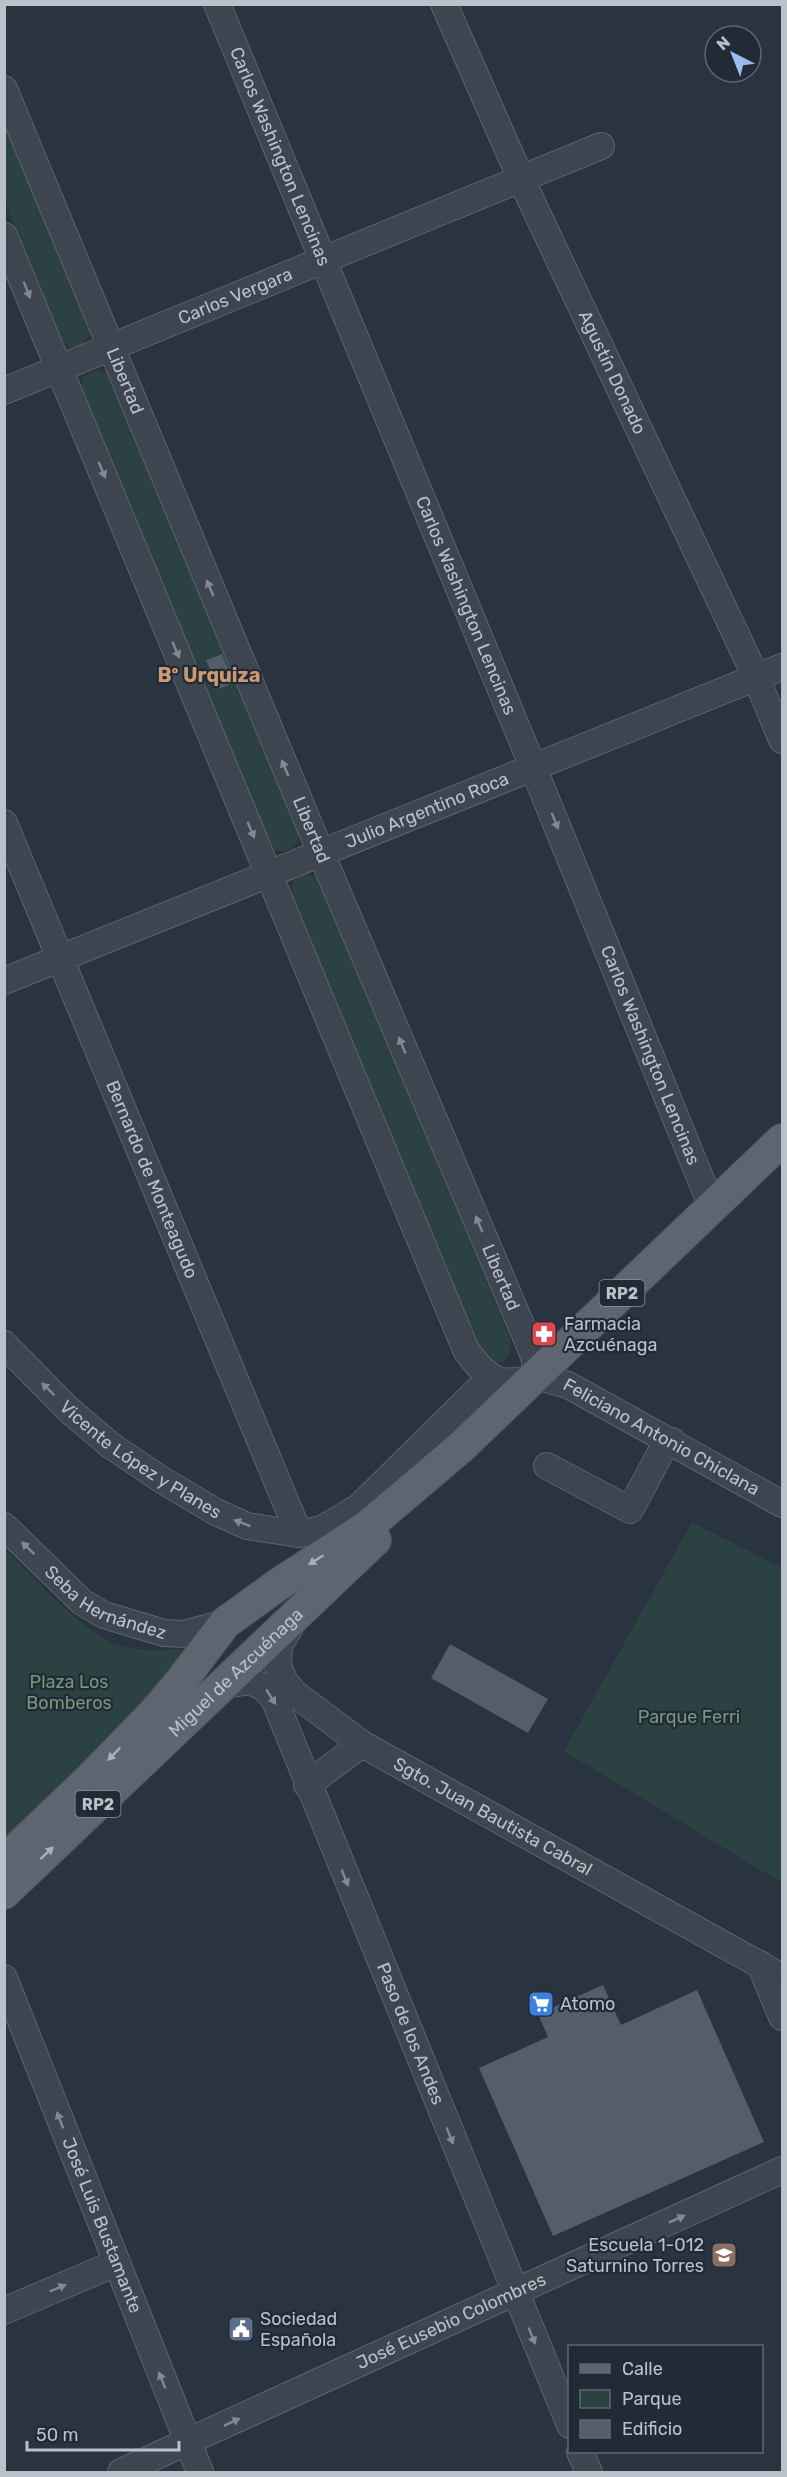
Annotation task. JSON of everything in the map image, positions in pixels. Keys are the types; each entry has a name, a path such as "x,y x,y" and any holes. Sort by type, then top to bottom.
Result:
{"main road":[{"name":"Miguel de Azcuénaga","path":"4,1861 90,1779 155,1712 225,1623 254,1600 368,1526 461,1447 783,1140"},
{"name":"Miguel de Azcuénaga","path":"4,1893 411,1506 461,1447"}],"street":[{"name":"Carlos Washington Lencinas","path":"217,4 533,767 711,1207"},
{"name":"Agustín Donado","path":"444,4 521,179 756,677 783,740"},
{"name":"Libertad","path":"4,89 321,853 527,1339 535,1359 536,1376"},
{"name":"Carlos Vergara","path":"4,392 601,146"},
{"path":"4,236 466,1350 477,1365 491,1377 518,1383 536,1376"},
{"name":"Julio Argentino Roca","path":"4,981 783,667"},
{"name":"Bernardo de Monteagudo","path":"4,823 299,1534"},
{"name":"Vicente López y Planes","path":"4,1344 69,1410 110,1445 162,1480 216,1512 248,1526 299,1534"},
{"name":"Feliciano Antonio Chiclana","path":"536,1376 567,1385 783,1504"},
{"path":"299,1534 322,1529 359,1507 491,1377"},
{"path":"547,1466 630,1510 661,1452 672,1441"},
{"name":"Seba Hernández","path":"4,1526 82,1602 104,1616 164,1633 183,1634 225,1623"},
{"name":"Sgto. Juan Bautista Cabral","path":"304,1606 279,1646 278,1666 284,1680 294,1693 362,1744 783,1977"},
{"name":"Paso de los Andes","path":"220,1687 252,1681 267,1689 275,1701 307,1785 568,2420"},
{"path":"307,1785 362,1744"},
{"path":"760,1964 783,2017"},
{"name":"José Luis Bustamante","path":"4,1978 200,2472"},
{"name":"José Eusebio Colombres","path":"121,2472 783,2170"},
{"path":"4,2311 116,2263"},
{"path":"581,2453 589,2472"}],"green space":[{"path":"4,124 89,327 90,335 80,347 70,347 60,339 5,203"},
{"path":"96,370 107,374 298,830 296,843 285,852 275,850 268,839 81,388 83,377"},
{"path":"304,874 315,877 320,883 511,1340 510,1353 503,1362 493,1364 478,1347 291,893 294,880"},
{"name":"Parque Ferri","path":"692,1522 782,1568 782,1883 564,1751"},
{"name":"Plaza Los Bomberos","path":"4,1549 77,1619 108,1641 138,1649 190,1648 156,1694 10,1843 4,1830"}],"building":[{"path":"222,654 234,683 218,689 206,660"},
{"path":"450,1644 548,1699 528,1733 431,1678"},
{"path":"603,1985 621,2025 697,1990 764,2142 553,2236 479,2068 548,2037 538,2014"}],"place":[{"name":"Farmacia Azcuénaga","path":"544,1334"},
{"name":"Atomo","path":"541,2004"},
{"name":"Escuela 1-012 Saturnino Torres","path":"724,2255"},
{"name":"Sociedad Española","path":"241,2329"}],"district":[{"name":"Bº Urquiza","path":"209,675"}]}
